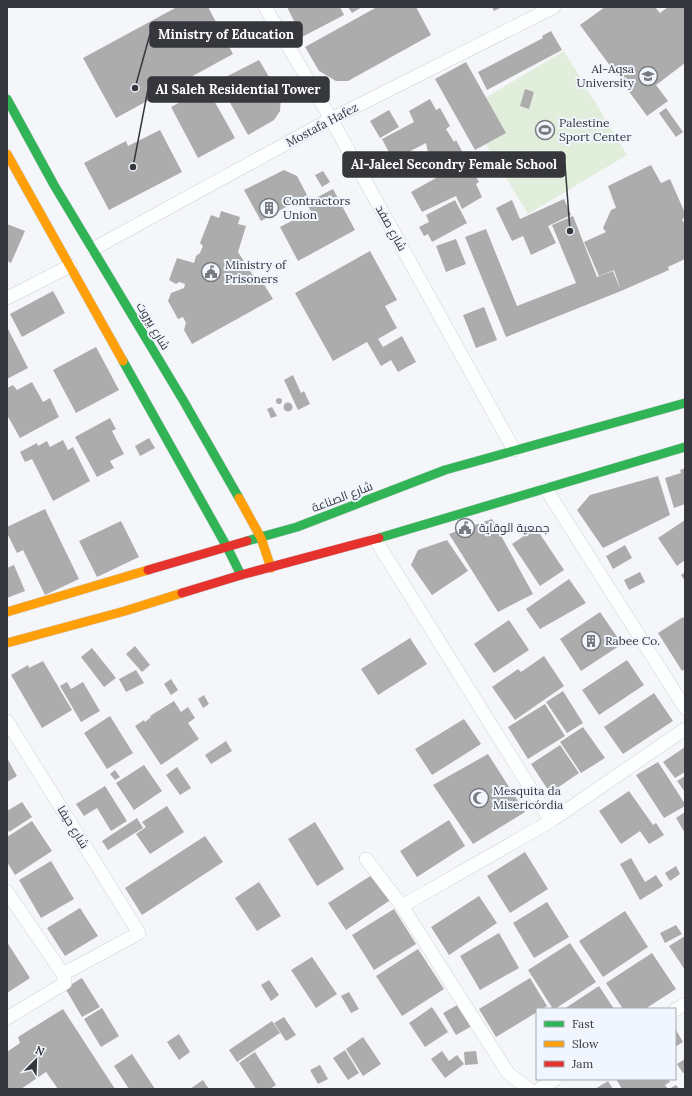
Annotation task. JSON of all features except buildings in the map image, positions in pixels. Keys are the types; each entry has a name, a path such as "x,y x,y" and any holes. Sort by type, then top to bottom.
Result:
{"main road":[{"name":"شارع بيروت","path":"7,99 54,185 187,407 261,538 271,568"},
{"path":"7,154 227,547 241,575"},
{"name":"شارع الصناعة","path":"7,612 297,527 445,470 685,403"},
{"path":"7,644 125,611 241,575 376,539 685,448"}],"street":[{"name":"شارع صفد","path":"265,7 331,119 514,450"},
{"name":"Mostafa Hafez","path":"93,249 331,119 554,7"},
{"path":"7,298 70,266"},
{"path":"546,489 685,708"},
{"path":"376,539 551,821"},
{"name":"شارع حيفا","path":"7,721 139,933 63,974"},
{"path":"402,906 551,821 685,729"},
{"path":"366,860 402,906 508,1073 529,1089"},
{"path":"7,892 63,974 65,983 7,1018"},
{"path":"676,1009 685,1004"},
{"path":"539,1089 554,1080"}],"green space":[{"name":"Palestine Sport Center","path":"564,51 627,155 528,214 465,110"}],"traffic: fast":[{"path":"7,99 54,185 183,400 239,498"},
{"path":"123,361 227,547 241,575"},
{"path":"247,541 297,527 445,470 685,403"},
{"path":"379,538 685,447"}],"traffic: slow":[{"path":"7,154 123,361"},
{"path":"239,498 261,538 271,568"},
{"path":"7,612 148,570"},
{"path":"7,643 125,611 182,593"}],"traffic: jam":[{"path":"182,593 241,575 379,538"},
{"path":"148,570 247,541"}],"place":[{"name":"Al-Aqsa University","path":"648,76"},
{"name":"Ministry of Education","path":"135,88"},
{"name":"Palestine Sport Center","path":"545,130"},
{"name":"Al Saleh Residential Tower","path":"133,167"},
{"name":"Contractors Union","path":"269,208"},
{"name":"Al-Jaleel Secondry Female School","path":"570,231"},
{"name":"Ministry of Prisoners","path":"211,272"},
{"name":"جمعية الوقاية","path":"465,528"},
{"name":"Rabee Co.","path":"591,641"},
{"name":"Mesquita da Misericórdia","path":"479,798"}]}
